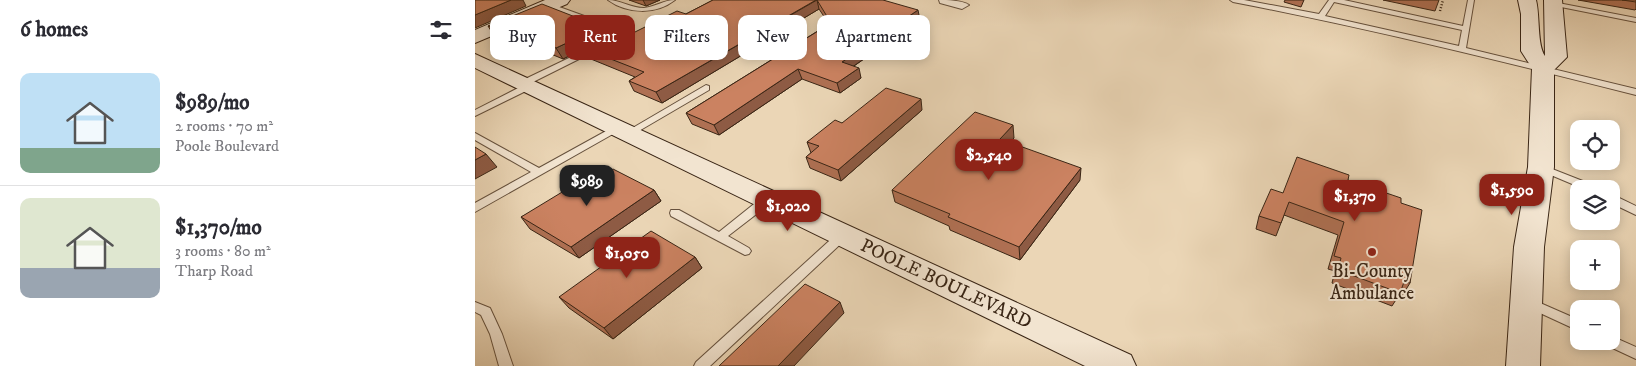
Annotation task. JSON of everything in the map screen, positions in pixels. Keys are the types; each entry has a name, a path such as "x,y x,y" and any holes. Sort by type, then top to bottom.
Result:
{"street":[{"path":"945,0 962,5"},
{"path":"1523,366 1529,247 1541,167 1543,68 1531,51 1530,14 1527,0"},
{"path":"1543,68 1557,56 1553,2"},
{"path":"475,37 555,3"},
{"name":"POOLE BOULEVARD","path":"475,60 1119,366"}],"lane":[{"path":"611,0 642,11 653,9 672,0"},
{"path":"1233,0 1321,17 1462,49 1636,92"},
{"path":"1321,17 1332,0"},
{"path":"1335,0 1466,29"},
{"path":"1462,49 1471,0"},
{"path":"1553,2 1636,20"},
{"path":"475,113 622,34 555,3"},
{"path":"475,208 539,172 706,88"},
{"path":"475,136 539,172"},
{"path":"1541,167 1572,180"},
{"path":"720,237 767,199"},
{"path":"1620,202 1636,210"},
{"path":"675,213 745,251"},
{"path":"701,366 843,235"},
{"path":"1526,302 1570,322"},
{"path":"475,307 486,312 496,334 506,366"},
{"path":"1620,345 1636,353"}],"path":[{"path":"1440,12 1443,0"}],"building":[{"path":"475,0 511,0 475,15"},
{"path":"713,0 816,0 790,15 738,15 738,45 728,51 728,15 669,15 677,11 686,14"},
{"path":"817,0 883,0 918,10 911,15 826,15"},
{"path":"542,4 570,15 565,15 565,44 555,48 555,15 515,15"},
{"path":"645,27 645,60 712,60 656,92 629,81 644,72 613,60 635,60 635,32"},
{"path":"817,32 817,60 845,60 842,62 859,68 837,83 798,69 714,125 686,113 771,60 807,60 807,38"},
{"path":"886,88 921,99 838,170 806,157 819,146 807,142 835,120 842,123"},
{"path":"975,112 1013,125 1000,139 1081,168 1019,247 948,217 950,214 892,190"},
{"path":"475,147 486,154 475,160"},
{"name":"Bi-County Ambulance","path":"1297,157 1349,175 1348,180 1401,198 1401,203 1422,210 1410,283 1404,282 1400,293 1338,270 1341,258 1334,256 1344,222 1289,202 1281,223 1259,216 1271,189 1283,193"},
{"path":"613,169 654,190 571,247 521,217 582,180 589,184"},
{"path":"651,231 695,257 604,328 559,297"},
{"path":"805,284 840,302 778,366 719,366"}],"place":[{"name":"Bi-County Ambulance","path":"1372,252"}]}
